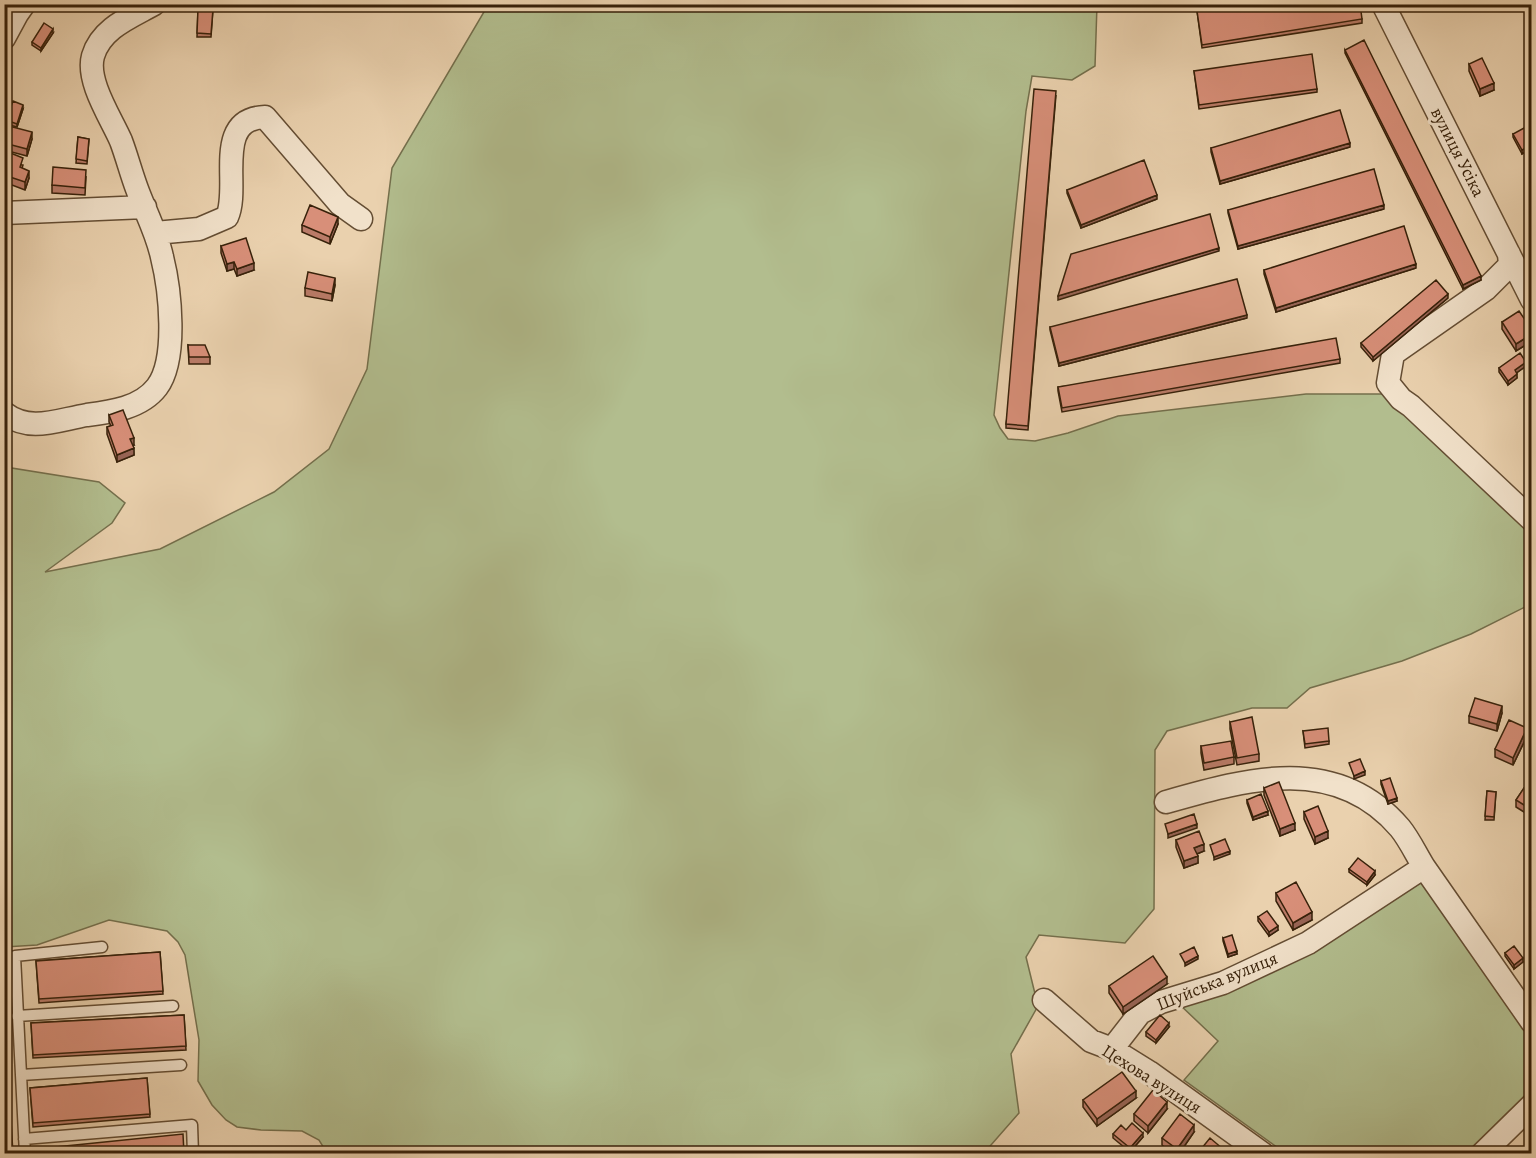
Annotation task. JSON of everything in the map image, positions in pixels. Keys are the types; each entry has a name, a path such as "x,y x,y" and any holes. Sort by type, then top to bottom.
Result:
{"street":[{"path":"4,38 24,4"},
{"path":"9,417 30,425 114,412 141,401 157,387 167,365 170,339 169,302 163,258 121,143 92,74 93,57 101,41 114,27 154,4"},
{"name":"вулиця Усіка","path":"1383,4 1520,264 1532,300"},
{"path":"155,233 199,229 227,217 232,207 232,147 236,132 245,121 265,117 340,204 361,219"},
{"path":"4,213 145,207"},
{"path":"1520,264 1510,265 1486,289 1393,354 1388,383 1401,399 1532,520"},
{"path":"1166,802 1228,784 1266,778 1326,782 1357,793 1379,808 1401,829 1424,867 1532,1022"},
{"name":"Шуйська вулиця","path":"1112,1049 1140,1013 1161,1002 1223,983 1308,943 1424,867"},
{"name":"Цехова вулиця","path":"1044,1000 1091,1041 1112,1049 1149,1072 1263,1154"},
{"path":"1482,1154 1532,1105"}],"lane":[{"path":"25,1154 17,1016 10,959 102,947"},
{"path":"17,1016 173,1006"},
{"path":"21,1075 181,1065"},
{"path":"24,1139 192,1125 193,1154"}],"green space":[{"path":"488,5 1097,5 1095,66 1072,80 1032,76 1026,111 994,415 1008,439 1035,441 1068,433 1118,416 1306,394 1387,394 1531,520 1531,604 1471,634 1402,661 1310,688 1287,708 1252,708 1167,731 1155,750 1154,909 1125,943 1039,935 1026,957 1038,1006 1011,1054 1019,1113 984,1153 327,1153 319,1140 302,1131 237,1127 226,1120 212,1105 198,1081 199,1040 185,955 178,942 167,931 109,920 37,945 5,947 5,467 99,482 125,503 112,523 45,572 160,549 274,492 329,449 367,369 392,168"},
{"path":"1423,876 1531,1033 1531,1096 1471,1153 1285,1153 1184,1080 1218,1041 1178,1003"}],"building":[{"path":"1238,4 1360,4 1362,19 1202,45 1197,11"},
{"path":"198,9 213,9 211,34 197,33"},
{"path":"44,23 53,29 41,48 32,42"},
{"path":"1364,40 1481,276 1463,285 1345,50"},
{"path":"1312,54 1317,89 1199,105 1194,71"},
{"path":"1482,58 1494,83 1480,89 1469,64"},
{"path":"1034,89 1056,91 1028,426 1006,424"},
{"path":"13,101 23,105 17,124 6,120"},
{"path":"1340,110 1350,143 1220,181 1211,148"},
{"path":"5,125 32,132 27,149 4,143"},
{"path":"1524,128 1532,145 1522,150 1513,134"},
{"path":"78,137 89,139 87,161 76,159"},
{"path":"8,152 23,158 20,167 29,171 25,182 4,175 4,162"},
{"path":"1144,160 1157,195 1081,225 1067,190"},
{"path":"53,167 86,170 85,188 52,185"},
{"path":"1374,169 1384,205 1238,246 1228,210"},
{"path":"310,205 338,217 330,237 302,225"},
{"path":"1210,214 1219,248 1058,296 1071,254"},
{"path":"1404,226 1416,264 1276,308 1264,270"},
{"path":"246,238 254,263 237,269 234,262 227,264 221,246"},
{"path":"308,272 335,278 332,294 305,288"},
{"path":"1237,279 1247,315 1059,363 1050,327"},
{"path":"1436,280 1448,294 1373,357 1361,343"},
{"path":"1519,311 1532,330 1532,334 1516,344 1502,322"},
{"path":"1336,338 1340,359 1062,408 1058,387"},
{"path":"188,345 205,345 210,357 189,357"},
{"path":"1520,353 1526,362 1515,370 1517,374 1508,381 1499,368"},
{"path":"123,410 134,438 130,439 134,448 117,455 107,427 113,425 109,415"},
{"path":"1475,698 1502,706 1497,724 1469,716"},
{"path":"1252,717 1259,754 1237,758 1230,722"},
{"path":"1509,720 1527,728 1513,758 1495,749"},
{"path":"1328,728 1329,741 1305,744 1303,731"},
{"path":"1231,741 1234,757 1204,763 1201,746"},
{"path":"1532,746 1532,759 1528,758"},
{"path":"1360,759 1365,771 1354,776 1349,763"},
{"path":"1532,776 1532,810 1516,800"},
{"path":"1390,778 1397,798 1388,801 1381,781"},
{"path":"1279,782 1295,823 1280,829 1264,788"},
{"path":"1487,791 1496,792 1494,817 1485,816"},
{"path":"1261,794 1268,811 1253,817 1247,800"},
{"path":"1318,806 1328,831 1315,837 1304,812"},
{"path":"1194,814 1197,824 1168,834 1165,824"},
{"path":"1199,831 1204,844 1194,848 1198,856 1184,861 1176,840"},
{"path":"1225,839 1230,851 1214,857 1210,845"},
{"path":"1358,858 1375,871 1367,882 1349,869"},
{"path":"1296,882 1312,912 1293,923 1276,893"},
{"path":"1267,911 1278,926 1269,932 1258,917"},
{"path":"1232,935 1237,951 1228,954 1223,938"},
{"path":"1514,946 1523,958 1514,965 1505,953"},
{"path":"1194,947 1198,956 1185,963 1180,954"},
{"path":"160,952 163,991 39,999 36,961"},
{"path":"1153,956 1167,977 1123,1007 1109,986"},
{"path":"4,1004 13,1154 4,1154"},
{"path":"184,1015 186,1046 33,1055 31,1023"},
{"path":"1160,1015 1169,1023 1156,1040 1146,1032"},
{"path":"1122,1072 1136,1091 1097,1119 1083,1100"},
{"path":"147,1078 150,1114 33,1123 30,1088"},
{"path":"1153,1090 1167,1102 1148,1126 1134,1114"},
{"path":"1180,1114 1194,1125 1177,1149 1162,1138"},
{"path":"1132,1123 1143,1133 1130,1148 1113,1134 1121,1125 1126,1130"},
{"path":"183,1134 184,1154 36,1154 36,1149"},
{"path":"1210,1138 1223,1149 1219,1154 1197,1154"},
{"path":"305,1152 305,1154 282,1154"}]}
